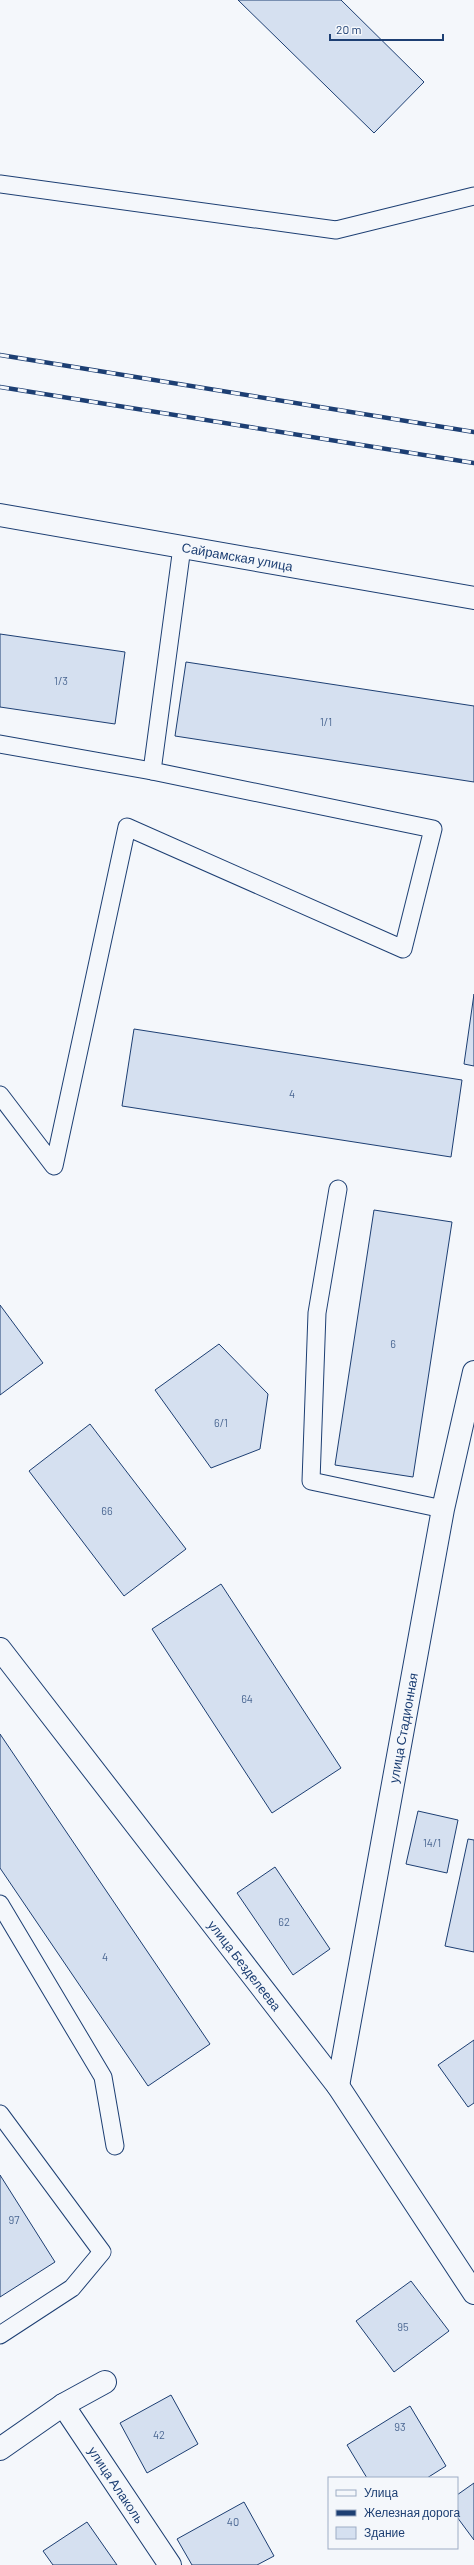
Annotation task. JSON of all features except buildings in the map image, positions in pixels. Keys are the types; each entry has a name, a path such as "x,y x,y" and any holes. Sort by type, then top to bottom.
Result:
{"street":[{"name":"Сайрамская улица","path":"0,515 474,598"},
{"name":"улица Стадионная","path":"338,2086 443,1509 471,1398 474,1372"},
{"name":"улица Безделеева","path":"0,1649 338,2086 474,2293"},
{"path":"0,2449 63,2405 105,2382"},
{"name":"улица Алаколь","path":"63,2405 170,2565"}],"lane":[{"path":"0,184 336,230 474,196"},
{"path":"152,771 182,547"},
{"path":"0,744 152,771 434,829 403,949 127,827 54,1166 0,1095"},
{"path":"338,1189 317,1313 311,1480 443,1509"},
{"path":"0,1904 103,2077 115,2146"},
{"path":"0,2114 102,2252 72,2288 0,2336"}],"railway":[{"path":"0,355 474,432"},
{"path":"0,387 474,463"}]}
